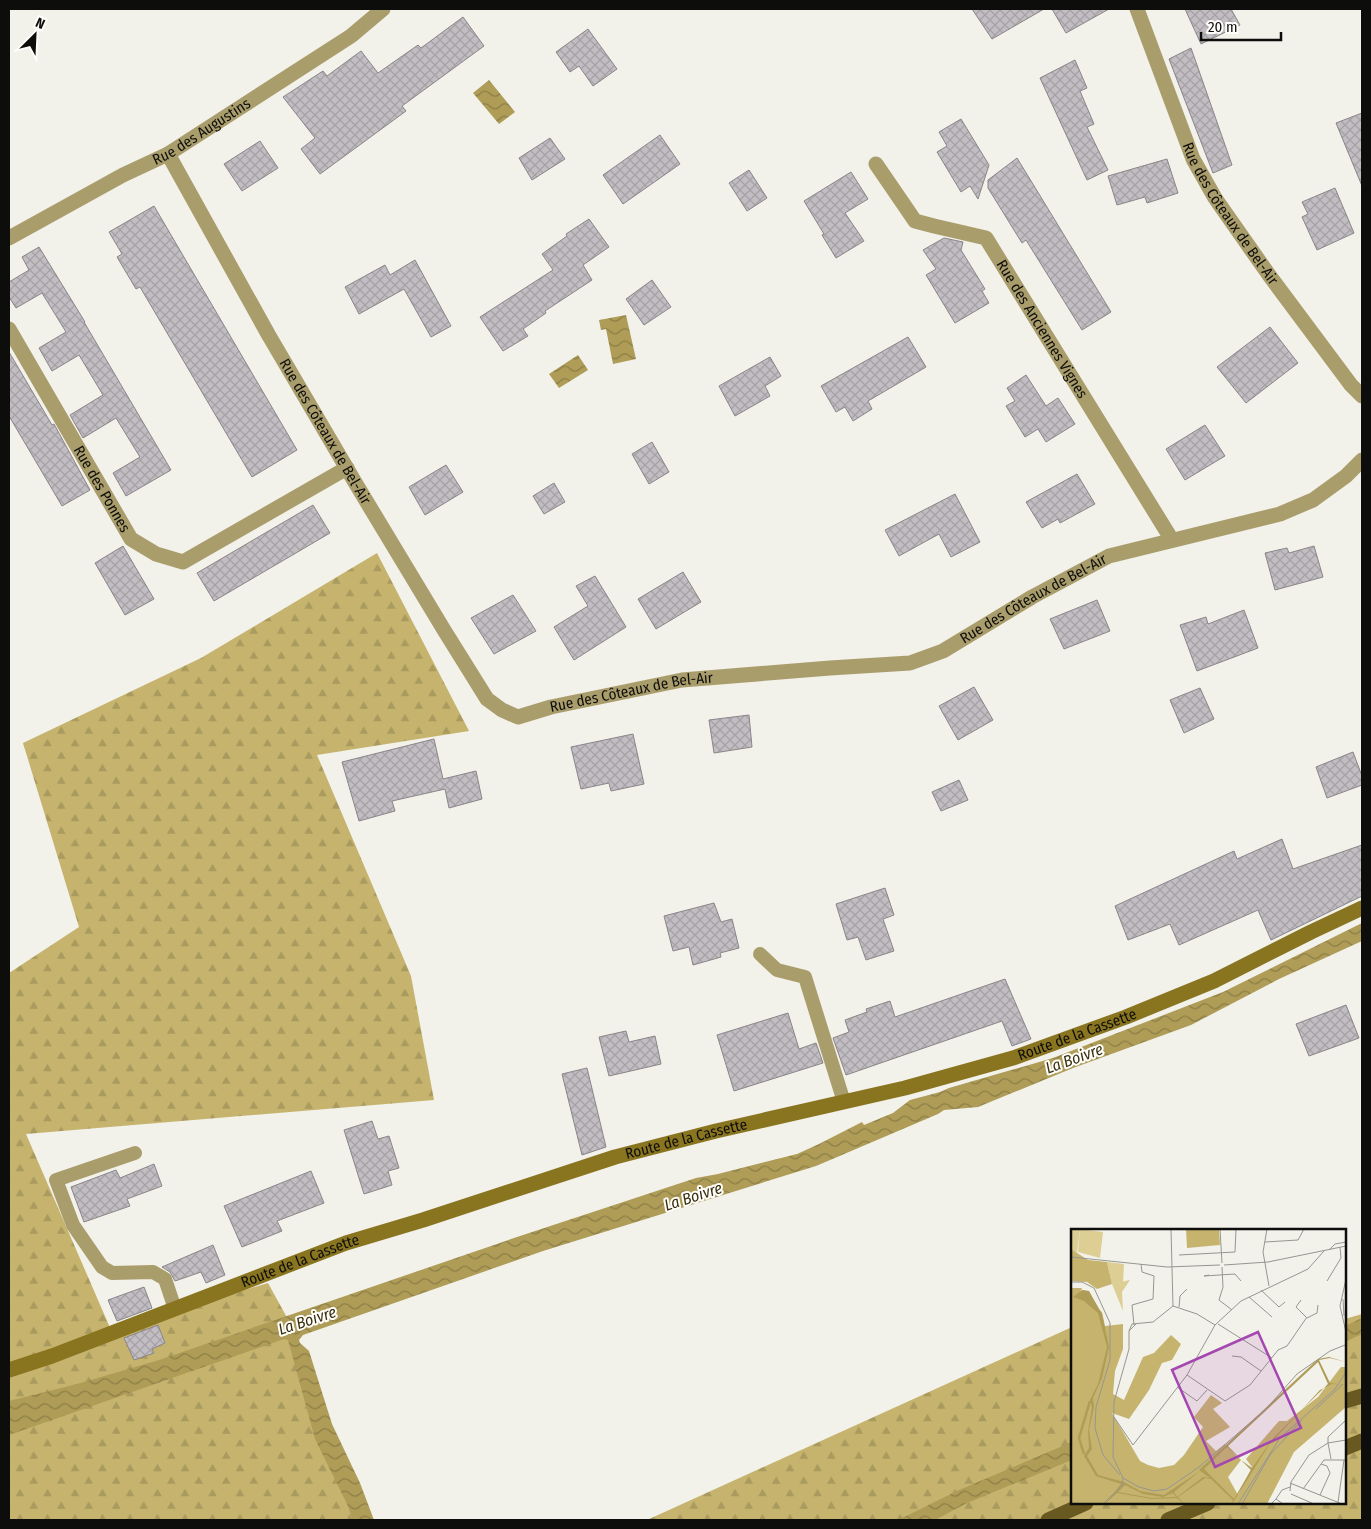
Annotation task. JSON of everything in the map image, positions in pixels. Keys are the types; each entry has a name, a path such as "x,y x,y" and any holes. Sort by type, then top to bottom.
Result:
{"main road":[{"path":"1346,1401 1362,1396"},
{"path":"1346,1448 1362,1441"},
{"path":"1048,1520 1084,1504"},
{"path":"1168,1520 1206,1504"}],"street":[{"name":"Rue des Augustins","path":"9,238 122,175 168,154 351,36 383,9"},
{"name":"Rue des Côteaux de Bel-Air","path":"1137,9 1194,159 1215,198 1269,275 1351,385 1362,396"},
{"name":"Rue des Côteaux de Bel-Air","path":"168,154 268,334 347,468 488,699 502,710 518,717 550,707 682,680 910,663 943,651 1032,597 1109,556 1280,514 1313,500 1346,476 1362,460"},
{"name":"Rue des Anciennes Vignes","path":"876,164 915,221 986,238 1172,540"},
{"name":"Rue des Ponnes","path":"9,329 131,539 156,554 183,562 347,468"},
{"name":"Route de la Cassette","path":"9,1370 52,1356 346,1243 616,1157 716,1131 905,1088 1013,1058 1126,1017 1214,982 1362,908"}],"lane":[{"path":"760,954 778,970 805,977 844,1102"},
{"path":"135,1153 56,1180 73,1224 102,1267 112,1273 153,1272 165,1279 175,1309"}],"green space":[{"path":"377,553 469,731 317,755 411,976 434,1100 26,1134 111,1330 268,1283 290,1323 360,1520 9,1520 9,973 79,927 23,743 201,658"},
{"path":"1362,1314 1362,1520 647,1520 1071,1327 1071,1504 1346,1504 1346,1319"}],"water":[{"path":"489,80 515,112 499,124 473,93"},
{"path":"626,315 636,359 613,364 606,329 601,330 599,320"},
{"path":"578,355 588,370 559,388 549,374"},
{"name":"La Boivre","path":"1362,923 1362,941 1279,979 1191,1025 1073,1068 978,1107 944,1110 816,1166 543,1251 303,1335 299,1340 300,1343 309,1351 332,1424 360,1483 374,1520 353,1520 315,1439 288,1340 284,1339 9,1435 9,1401 77,1384 159,1360 520,1236 696,1178 797,1154 862,1122 864,1125 893,1113 910,1100 1053,1058 1223,992"},
{"path":"1362,1318 1362,1334 1346,1342 1346,1326"},
{"path":"1071,1442 1071,1460 967,1503 935,1520 898,1520 959,1490"}],"building":[{"path":"972,9 1044,9 992,39"},
{"path":"1052,9 1109,9 1066,33"},
{"path":"1185,9 1231,9 1240,25 1201,44"},
{"path":"463,17 484,46 402,106 406,111 320,174 301,149 315,138 283,97 323,71 327,76 361,51 378,73 418,45 421,48"},
{"path":"588,29 617,69 593,86 579,66 570,72 556,52"},
{"path":"1191,48 1232,165 1213,173 1169,59"},
{"path":"1075,60 1087,88 1080,91 1094,124 1087,127 1108,170 1087,180 1040,78"},
{"path":"1362,113 1362,186 1336,123"},
{"path":"961,119 989,165 978,199 970,186 961,192 937,152 947,146 939,132"},
{"path":"660,135 680,164 623,204 603,175"},
{"path":"550,138 565,159 532,180 519,158"},
{"path":"260,141 278,168 242,191 224,164"},
{"path":"1017,158 1111,312 1082,330 1026,240 1022,243 988,188 988,180"},
{"path":"1167,159 1178,193 1147,203 1145,197 1117,205 1108,176"},
{"path":"749,170 767,198 747,211 729,183"},
{"path":"851,172 868,199 845,213 864,241 836,258 804,201"},
{"path":"1335,188 1354,233 1317,250 1302,217 1308,214 1302,202"},
{"path":"154,206 297,450 252,477 140,287 136,289 117,257 122,254 109,232"},
{"path":"589,219 609,247 583,265 592,280 545,311 546,313 523,329 528,336 503,351 480,317 553,270 542,254 567,236 566,234"},
{"path":"944,238 963,242 961,250 985,289 982,291 989,303 955,323 926,275 936,269 923,250"},
{"path":"39,247 171,470 126,496 113,473 140,457 116,418 83,438 70,415 103,395 79,355 52,371 39,348 66,332 42,293 16,308 9,297 9,282 29,270 22,257"},
{"path":"415,260 451,326 431,337 404,289 359,314 345,287 385,265 390,275"},
{"path":"652,280 671,307 644,325 626,299"},
{"path":"1270,327 1298,363 1246,403 1217,367"},
{"path":"908,337 926,367 868,401 872,409 853,421 845,407 836,412 821,386"},
{"path":"9,352 52,425 54,424 90,490 62,506 9,416"},
{"path":"770,357 781,376 765,386 770,396 735,416 719,386"},
{"path":"1026,375 1046,406 1058,398 1075,424 1046,442 1038,429 1025,437 1006,406 1015,401 1007,388"},
{"path":"1205,425 1225,456 1185,480 1166,449"},
{"path":"652,442 669,472 649,484 632,454"},
{"path":"446,465 463,492 425,515 409,487"},
{"path":"1077,474 1095,504 1060,523 1058,519 1042,528 1026,502"},
{"path":"554,483 565,502 544,514 533,496"},
{"path":"955,494 980,542 951,557 939,534 899,556 885,530"},
{"path":"313,505 330,533 214,601 197,573"},
{"path":"123,546 154,599 125,615 95,563"},
{"path":"1314,546 1323,577 1275,590 1265,553 1287,548 1289,553"},
{"path":"683,572 701,602 656,629 638,599"},
{"path":"595,576 626,627 574,660 554,627 588,606 576,586"},
{"path":"513,595 536,631 494,654 471,618"},
{"path":"1097,600 1110,631 1064,649 1050,619"},
{"path":"1244,610 1258,648 1197,671 1180,625 1206,617 1208,624"},
{"path":"974,687 993,720 958,740 939,706"},
{"path":"1200,688 1214,719 1184,733 1170,700"},
{"path":"749,715 752,747 714,753 709,720"},
{"path":"633,734 644,784 611,791 609,783 581,789 571,747"},
{"path":"434,739 443,779 476,771 482,799 449,808 445,789 392,801 395,811 359,821 342,762"},
{"path":"1353,752 1362,776 1362,785 1327,798 1316,767"},
{"path":"959,780 968,800 941,811 932,792"},
{"path":"1282,839 1293,869 1362,845 1362,896 1271,940 1258,910 1179,945 1170,924 1128,940 1115,906 1234,851 1237,859"},
{"path":"885,888 894,915 883,919 894,951 866,960 858,937 847,940 836,904"},
{"path":"714,903 721,922 732,919 739,948 720,953 721,957 693,965 689,947 673,951 664,916"},
{"path":"1005,979 1031,1039 1012,1046 1002,1021 846,1075 833,1038 849,1032 845,1020 867,1012 866,1009 890,1001 895,1017"},
{"path":"1346,1005 1359,1038 1309,1056 1296,1024"},
{"path":"788,1013 799,1049 816,1043 823,1063 734,1091 717,1035"},
{"path":"626,1031 629,1042 655,1036 661,1064 609,1076 599,1037"},
{"path":"587,1068 606,1147 582,1155 562,1074"},
{"path":"372,1121 378,1139 389,1136 399,1168 388,1171 392,1185 364,1194 344,1130"},
{"path":"154,1164 162,1186 127,1199 130,1206 84,1222 71,1187 116,1170 120,1178"},
{"path":"311,1171 324,1203 277,1221 282,1231 242,1247 224,1206"},
{"path":"213,1245 225,1275 206,1283 201,1272 175,1281 170,1272 162,1267"},
{"path":"144,1287 152,1308 117,1321 108,1300"},
{"path":"158,1325 165,1343 152,1349 154,1353 134,1360 124,1338"}]}
